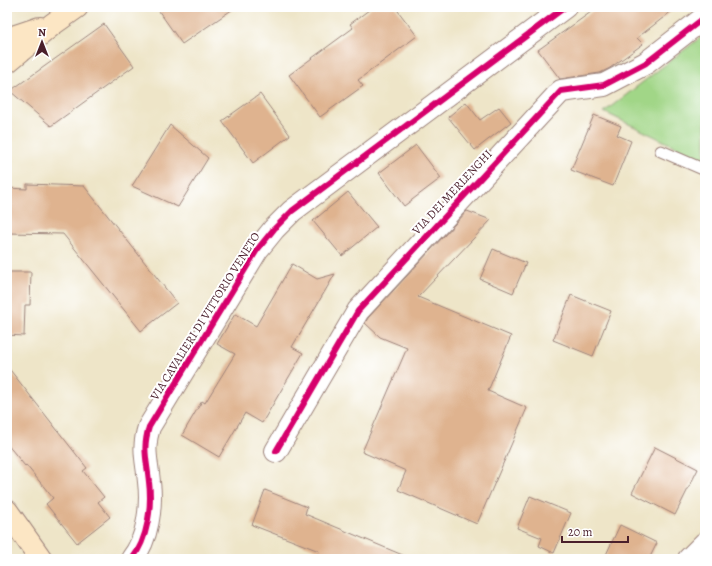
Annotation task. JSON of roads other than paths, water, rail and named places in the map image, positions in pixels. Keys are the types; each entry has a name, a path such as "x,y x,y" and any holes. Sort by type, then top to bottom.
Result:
{"street":[{"path":"7,62 53,24 77,7"},
{"name":"VIA CAVALIERI DI VITTORIO VENETO","path":"132,559 142,541 148,518 150,497 144,450 145,439 149,427 257,250 274,229 298,207 565,7"},
{"name":"VIA DEI MERLENGHI","path":"276,451 358,311 561,91 604,85 646,63 705,17"},
{"path":"7,39 53,24"},
{"path":"7,511 41,559"},
{"path":"689,559 705,543"}],"lane":[{"path":"661,151 705,170"}]}
